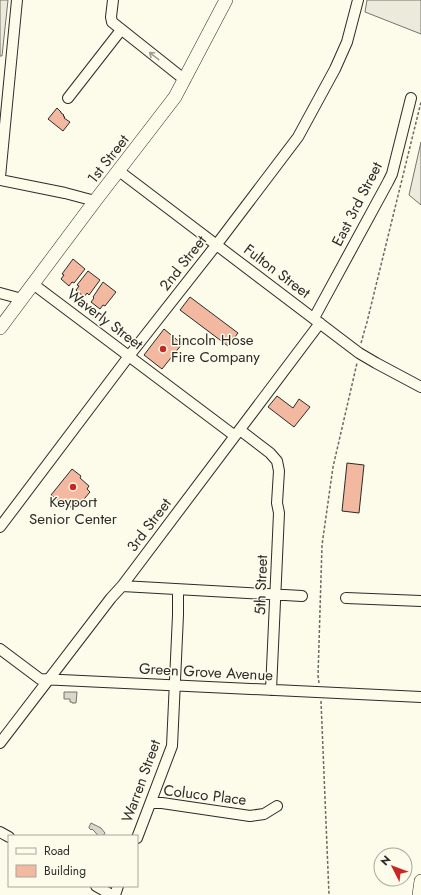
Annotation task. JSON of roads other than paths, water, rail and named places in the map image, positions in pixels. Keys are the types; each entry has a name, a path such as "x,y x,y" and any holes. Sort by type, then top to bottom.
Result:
{"main road":[{"name":"1st Street","path":"0,328 175,97 226,0"},
{"path":"419,895 421,881"}],"street":[{"path":"0,177 17,0"},
{"path":"113,0 111,17 112,22 185,80"},
{"name":"2nd Street","path":"0,527 128,356 217,244 298,137 335,69 347,42 358,0"},
{"path":"68,98 121,30"},
{"name":"East 3rd Street","path":"317,321 392,174 411,98"},
{"name":"Fulton Street","path":"119,171 359,353 421,387"},
{"path":"0,180 95,202"},
{"name":"Waverly Street","path":"33,284 128,356 238,433 270,453 277,461 279,471 278,482"},
{"path":"0,293 22,299"},
{"name":"3rd Street","path":"0,743 238,433 317,321"},
{"name":"5th Street","path":"271,690 279,513 277,497 278,482"},
{"path":"122,586 302,596"},
{"name":"Warren Street","path":"138,836 172,746 178,590"},
{"path":"346,598 421,601"},
{"name":"Green Grove Avenue","path":"0,649 40,679 421,697"},
{"name":"Coluco Place","path":"151,803 162,803 250,816 264,814 277,806"},
{"path":"98,887 113,895"}],"place":[{"name":"Lincoln Hose Fire Company","path":"163,349"},
{"name":"Keyport Senior Center","path":"73,487"}]}
